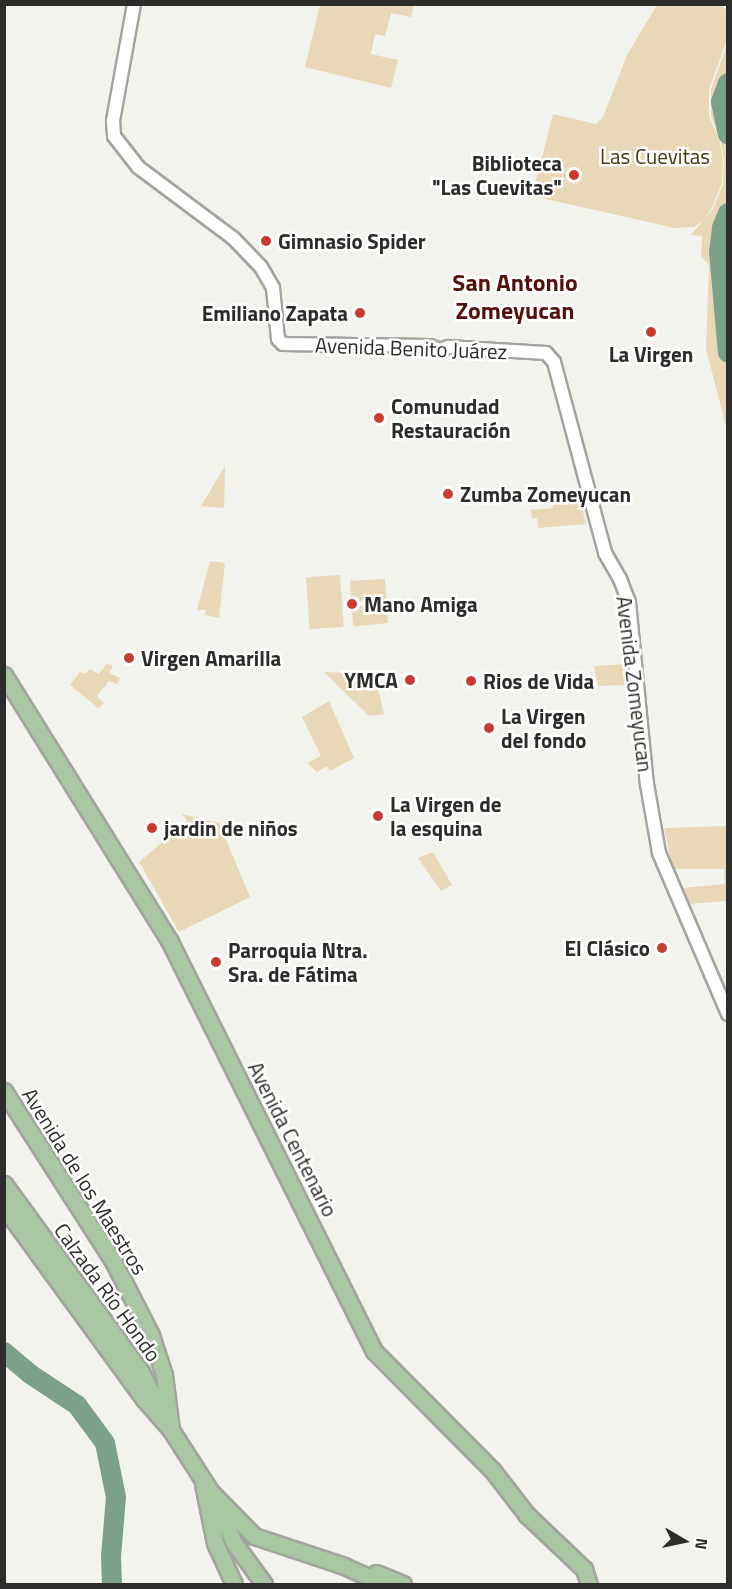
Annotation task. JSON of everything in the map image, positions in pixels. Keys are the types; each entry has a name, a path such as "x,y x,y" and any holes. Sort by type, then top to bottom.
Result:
{"main road":[{"name":"Avenida Centenario","path":"4,675 170,942 374,1351 493,1471 527,1515 584,1569 589,1584"},
{"name":"Avenida de los Maestros","path":"4,1091 112,1259 151,1335 165,1375 171,1430"},
{"name":"Calzada Río Hondo","path":"4,1184 141,1372 171,1430"},
{"name":"Calzada Río Hondo","path":"4,1207 144,1398 171,1430 200,1472 210,1491 254,1536 344,1566 384,1584"},
{"path":"200,1472 215,1543 223,1565 234,1584"},
{"path":"210,1491 234,1543 264,1584"},
{"path":"223,1565 227,1552 234,1543 242,1537 254,1536"},
{"path":"344,1566 369,1584"},
{"path":"344,1566 377,1574 403,1584"}],"street":[{"name":"Avenida Benito Juárez","path":"134,4 113,127 116,140 138,167 233,238 261,267 274,294 278,339 284,344 294,346 430,346 440,350 448,347 546,353"},
{"name":"Avenida Zomeyucan","path":"546,353 554,362 605,553 620,579 629,602 647,784 659,853 728,1014"}],"green space":[{"path":"320,5 414,5 411,17 391,13 385,36 375,34 371,54 398,60 391,88 305,67"},
{"name":"Las Cuevitas","path":"657,5 720,5 727,10 727,40 709,89 709,117 719,138 723,160 722,183 712,208 703,221 694,227 675,228 532,196 553,114 596,124 603,117 627,55"},
{"path":"727,45 727,202 719,227 716,251 722,316 727,318 727,430 706,349 709,265 701,256 702,236 691,235 713,209 723,184 724,160 720,138 711,117 711,89"},
{"path":"225,466 224,508 201,506"},
{"path":"579,494 586,524 538,528 537,518 532,518 531,510 553,508 552,497"},
{"path":"210,561 225,563 219,618 205,615 206,610 197,610"},
{"path":"340,575 344,627 310,629 306,577"},
{"path":"385,579 386,600 351,602 350,581"},
{"path":"386,603 388,623 353,627 351,607"},
{"path":"107,663 113,666 109,673 120,678 117,684 109,681 97,696 104,703 98,708 70,685 80,672 84,674 90,669 99,674"},
{"path":"626,664 630,685 598,686 594,666"},
{"path":"324,672 375,674 384,714 369,716"},
{"path":"329,701 354,758 330,771 327,766 317,772 307,763 321,756 302,717"},
{"path":"182,814 219,823 250,897 179,932 139,862 187,821"},
{"path":"727,826 727,901 689,904 683,888 725,884 724,869 673,869 664,828"},
{"path":"433,852 452,885 441,891 418,858"}],"waterway":[{"path":"728,83 721,102 728,134"},
{"path":"728,213 722,228 719,251 728,353"},
{"path":"4,1352 30,1374 77,1405 105,1443 116,1497 111,1556 112,1584"}],"place":[{"name":"Biblioteca \"Las Cuevitas\"","path":"574,175"},
{"name":"Gimnasio Spider","path":"266,241"},
{"name":"Emiliano Zapata","path":"360,313"},
{"name":"La Virgen","path":"651,332"},
{"name":"Comunudad Restauración","path":"379,418"},
{"name":"Zumba Zomeyucan","path":"448,494"},
{"name":"Mano Amiga","path":"352,604"},
{"name":"Virgen Amarilla","path":"129,658"},
{"name":"YMCA","path":"410,680"},
{"name":"Rios de Vida","path":"471,681"},
{"name":"La Virgen del fondo","path":"489,728"},
{"name":"La Virgen de la esquina","path":"378,816"},
{"name":"jardin de niños","path":"152,828"},
{"name":"El Clásico","path":"662,948"},
{"name":"Parroquia Ntra. Sra. de Fátima","path":"216,962"}],"district":[{"name":"San Antonio Zomeyucan","path":"515,297"}]}
